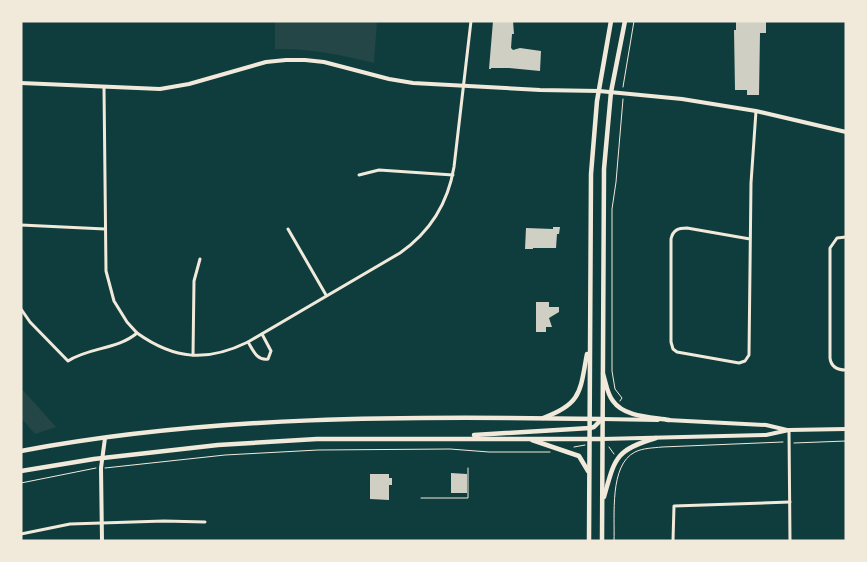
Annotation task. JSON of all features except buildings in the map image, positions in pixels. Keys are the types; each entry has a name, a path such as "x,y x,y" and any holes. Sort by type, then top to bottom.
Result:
{"main road":[{"path":"589,541 592,142 612,21"},
{"path":"602,541 604,170 611,92 625,21"},
{"path":"539,419 559,412 575,399 581,386 590,343"},
{"path":"602,368 610,396 621,409 629,413 669,420"},
{"path":"21,451 105,438 212,425 420,418 602,419"},
{"path":"448,438 590,428 594,427 602,419"},
{"path":"526,438 579,456 589,473"},
{"path":"602,503 611,471 618,457 633,445 656,438"},
{"path":"21,471 102,458 218,445 317,439 602,439"}],"street":[{"path":"104,87 106,271 109,289 120,311 137,333 165,349 193,356 218,354 248,342 400,253 419,238 430,226 447,195 453,175 471,21"},
{"path":"21,83 142,89 170,88 266,62 297,59 324,62 400,81 540,90 599,91 682,99 756,111 846,132"},
{"path":"750,239 687,228 675,230 671,239 671,342 673,349 677,352 734,363 745,361 750,351 750,239 752,164 756,111"},
{"path":"359,175 379,170 453,175"},
{"path":"21,225 105,229"},
{"path":"288,229 326,295"},
{"path":"846,237 834,240 830,248 830,358 833,366 846,370"},
{"path":"193,356 194,281 200,259"},
{"path":"21,309 30,322 68,361 78,354 124,342 137,333"},
{"path":"248,342 258,357 262,360 268,359 271,351 262,334"},
{"path":"602,419 766,425 790,430"},
{"path":"602,439 766,435 790,430 846,429"},
{"path":"790,430 790,541"},
{"path":"102,541 101,468 105,438"},
{"path":"673,541 674,506 790,502"},
{"path":"21,534 70,524 164,521 205,522"}],"lane":[{"path":"421,498 468,498 468,468"}],"path":[{"path":"623,83 634,21"},
{"path":"622,398 615,389 612,370 612,209 623,104"},
{"path":"614,541 618,476 623,462 635,452 662,448 846,441"},
{"path":"573,450 575,446 582,445"},
{"path":"608,446 615,455"},
{"path":"21,482 101,468 225,455 318,450 450,449 489,452 555,453"}],"shaded area":[{"path":"275,21 377,21 374,63 313,51 275,49"},
{"path":"21,388 56,427 35,434 21,418"}]}
